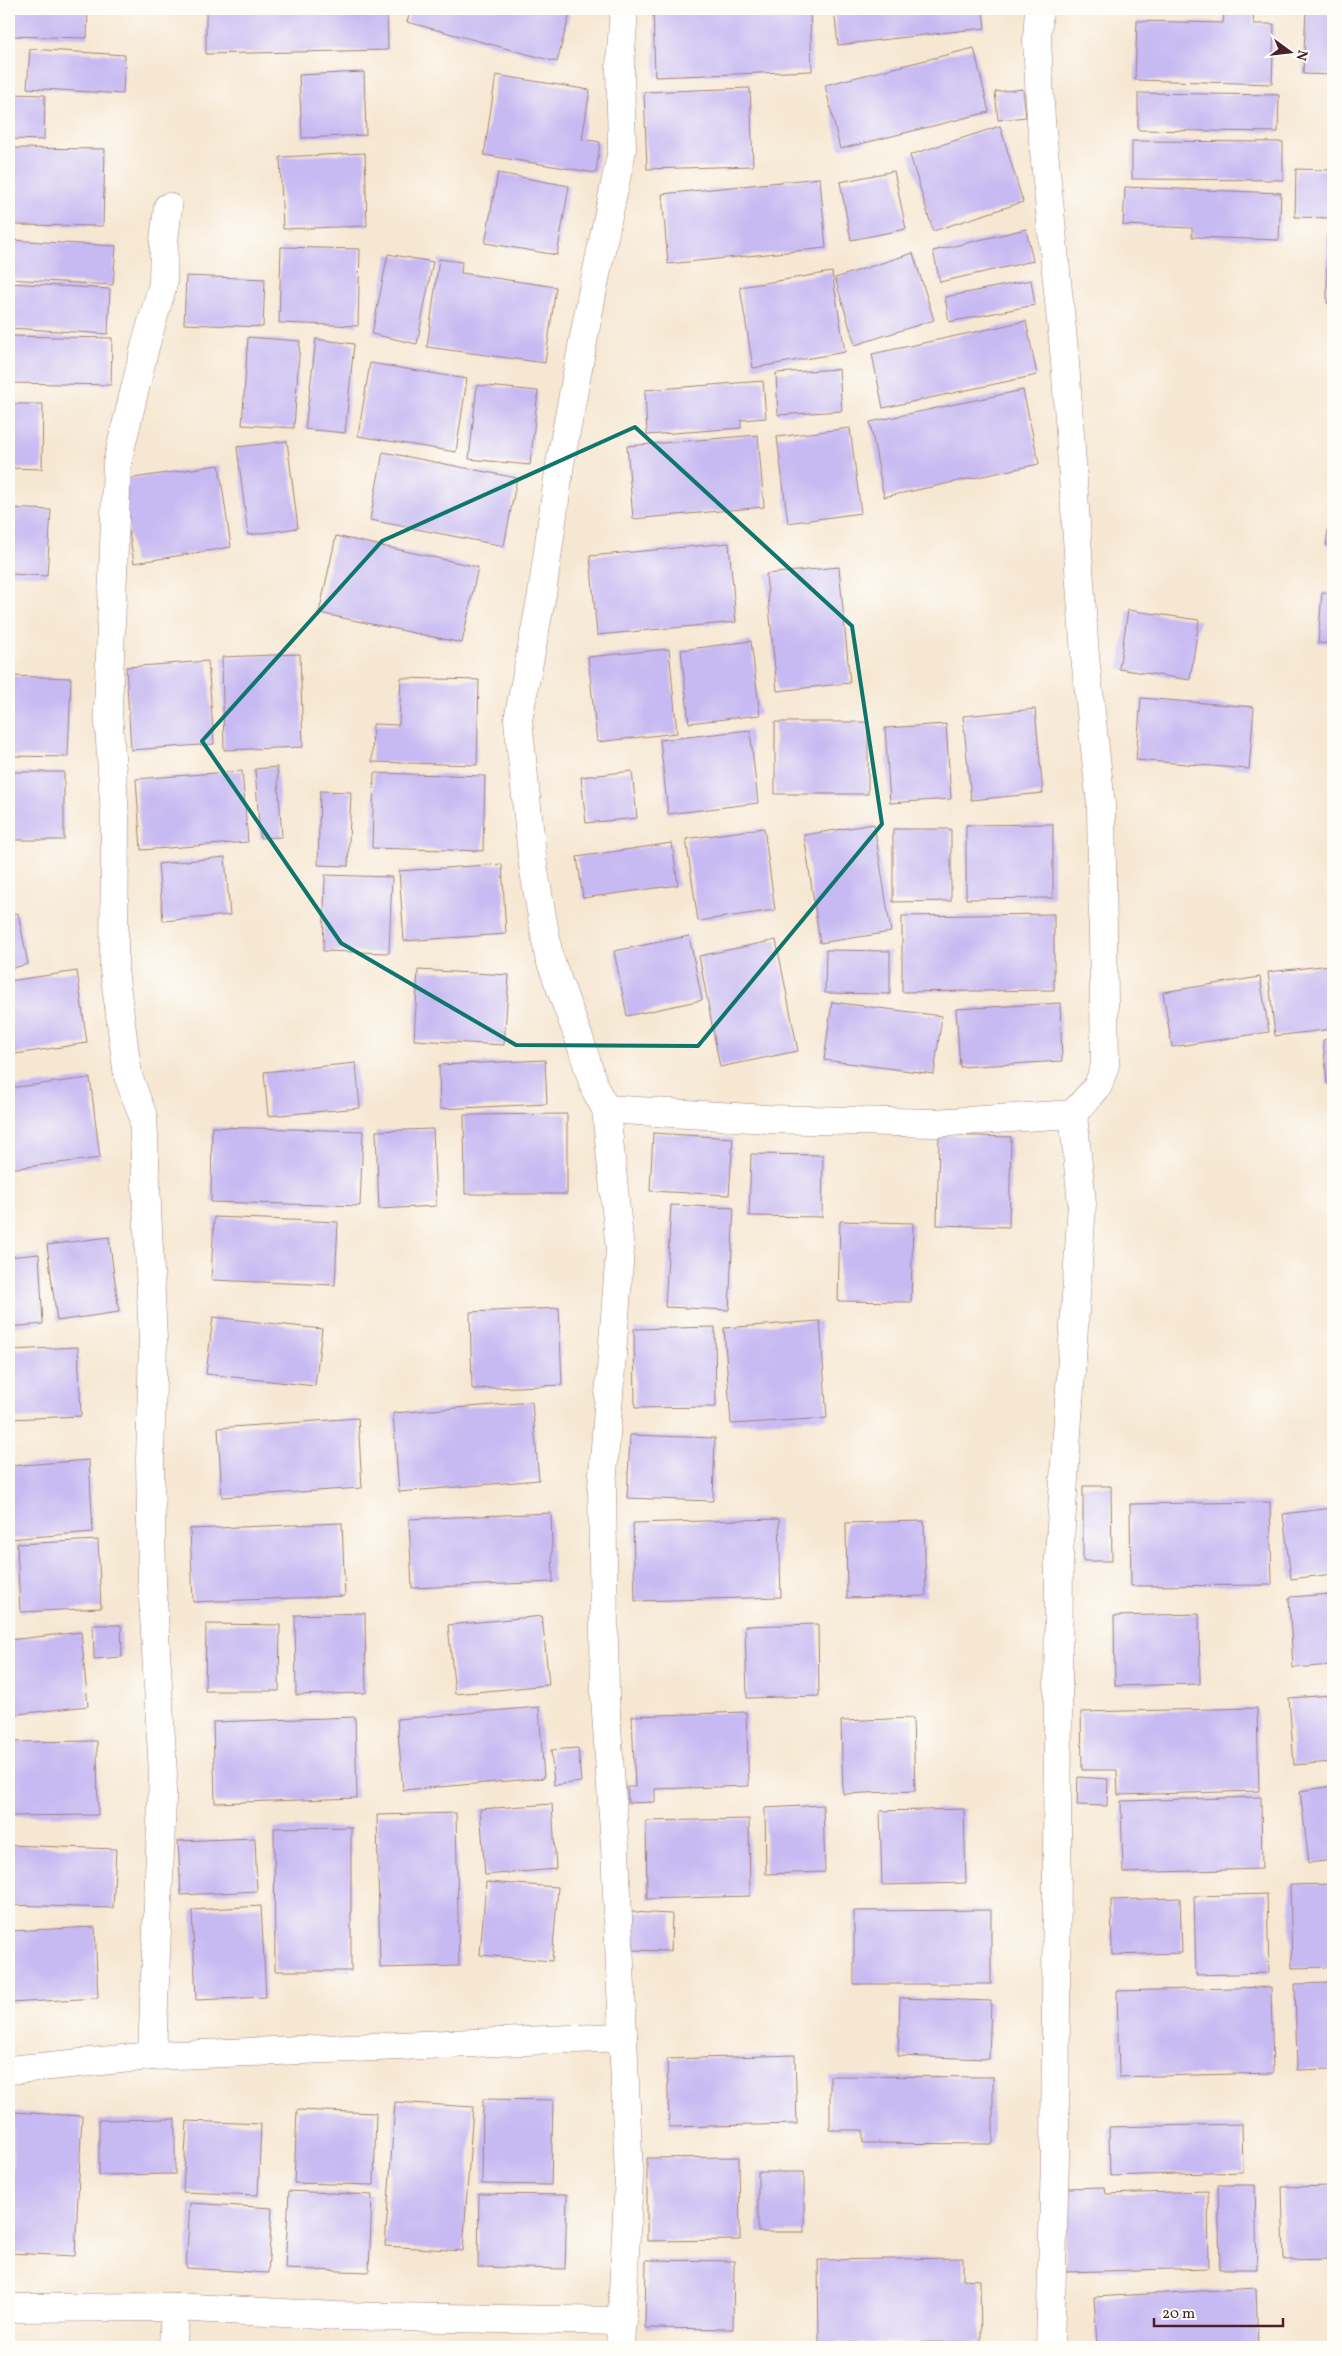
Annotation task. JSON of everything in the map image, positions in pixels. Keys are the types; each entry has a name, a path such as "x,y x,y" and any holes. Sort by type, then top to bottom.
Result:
{"street":[{"path":"9,2308 175,2307 622,2334 629,2178 616,1847 605,1697 602,1487 620,1250 606,1109 595,1089 580,1041 549,957 533,864 518,720 542,594 560,464 622,150 620,67 624,9"},
{"path":"606,1109 768,1119 934,1123 1073,1114 1098,1086 1105,1065 1101,805 1084,656 1065,361 1041,121 1036,40 1039,9"},
{"path":"152,2056 163,1774 152,1580 150,1460 152,1320 143,1116 128,1076 114,970 115,817 108,710 117,463 146,343 163,284 164,241 168,207"},
{"path":"1050,2347 1055,2147 1059,1556 1082,1204 1073,1114"},
{"path":"9,2070 152,2056 623,2037"},
{"path":"173,2347 175,2307"}],"highlighted area":[{"path":"635,427 852,626 882,824 698,1046 516,1045 341,943 202,741 382,541"}],"building":[{"path":"9,9 88,9 87,38 9,36"},
{"path":"206,9 387,9 388,50 206,54"},
{"path":"411,9 571,9 557,62 407,22"},
{"path":"653,9 810,9 812,71 655,77"},
{"path":"834,9 983,9 985,28 838,45"},
{"path":"1306,9 1333,9 1333,75 1303,74"},
{"path":"1224,13 1253,14 1254,24 1274,24 1272,84 1135,80 1137,21 1223,23"},
{"path":"974,48 989,112 840,149 825,85"},
{"path":"30,49 125,55 123,94 27,88"},
{"path":"364,72 366,135 302,138 299,75"},
{"path":"496,75 590,90 582,139 600,142 596,173 484,155"},
{"path":"750,88 753,166 647,169 644,92"},
{"path":"1023,89 1026,117 998,120 995,92"},
{"path":"1138,93 1279,95 1278,132 1138,130"},
{"path":"9,94 45,95 44,140 9,139"},
{"path":"1000,126 1023,202 933,231 910,155"},
{"path":"1132,141 1283,142 1283,180 1132,179"},
{"path":"9,148 105,149 103,226 9,225"},
{"path":"365,153 367,226 283,229 280,157"},
{"path":"1296,169 1333,170 1333,218 1295,217"},
{"path":"894,171 906,229 851,240 840,182"},
{"path":"498,173 569,186 557,255 485,243"},
{"path":"820,178 826,248 668,264 662,194"},
{"path":"1125,187 1281,193 1279,240 1192,237 1192,228 1123,225"},
{"path":"1026,229 1033,261 940,282 933,251"},
{"path":"1327,235 1333,235 1333,303 1327,303"},
{"path":"9,240 116,246 113,285 9,279"},
{"path":"281,247 360,249 358,326 279,323"},
{"path":"913,253 934,320 855,345 835,278"},
{"path":"388,254 433,262 417,344 372,334"},
{"path":"439,259 462,262 461,273 556,287 545,363 427,347"},
{"path":"832,272 845,352 753,368 740,287"},
{"path":"186,276 265,279 263,327 184,324"},
{"path":"1031,280 1035,305 949,322 945,297"},
{"path":"9,283 110,289 108,334 9,328"},
{"path":"1026,321 1037,375 883,408 872,354"},
{"path":"9,336 112,338 111,385 9,383"},
{"path":"248,337 300,341 294,428 242,425"},
{"path":"316,339 354,344 345,433 305,429"},
{"path":"370,363 467,379 456,452 358,436"},
{"path":"839,369 842,411 778,415 776,373"},
{"path":"763,381 766,418 741,420 741,428 647,435 645,390"},
{"path":"477,385 538,391 530,465 469,459"},
{"path":"1023,390 1039,464 884,497 870,422"},
{"path":"9,404 43,404 42,469 9,468"},
{"path":"850,428 861,513 788,523 777,437"},
{"path":"758,435 764,507 633,519 627,446"},
{"path":"287,441 298,528 248,535 237,447"},
{"path":"383,452 517,478 504,546 370,520"},
{"path":"219,465 231,547 134,563 121,480"},
{"path":"1333,499 1333,546 1326,545"},
{"path":"9,508 51,510 47,576 9,574"},
{"path":"336,536 478,567 462,643 319,613"},
{"path":"729,543 736,622 597,635 590,556"},
{"path":"839,567 850,683 777,691 766,574"},
{"path":"1322,592 1333,593 1333,644 1318,643"},
{"path":"1128,610 1199,620 1190,680 1119,669"},
{"path":"751,641 760,715 689,723 681,650"},
{"path":"669,649 677,733 597,742 588,657"},
{"path":"300,654 303,747 224,750 222,657"},
{"path":"208,661 214,744 131,750 126,667"},
{"path":"9,676 71,678 68,757 9,756"},
{"path":"401,678 479,680 477,765 372,762 373,724 399,725"},
{"path":"1141,698 1254,707 1249,769 1136,760"},
{"path":"1035,709 1043,793 971,800 963,716"},
{"path":"775,722 868,722 868,794 775,794"},
{"path":"946,724 951,799 890,803 885,728"},
{"path":"750,730 758,803 668,814 660,740"},
{"path":"277,767 282,837 260,838 255,769"},
{"path":"242,771 248,842 141,850 136,779"},
{"path":"632,771 637,818 586,823 581,777"},
{"path":"9,772 64,772 64,840 9,840"},
{"path":"374,773 485,776 483,851 372,848"},
{"path":"320,791 351,792 348,866 318,865"},
{"path":"874,824 891,932 820,943 804,835"},
{"path":"1053,824 1053,898 966,899 966,825"},
{"path":"764,828 775,910 698,921 686,839"},
{"path":"893,829 951,829 951,901 893,902"},
{"path":"672,843 678,885 583,898 577,857"},
{"path":"225,857 230,915 163,921 158,864"},
{"path":"502,864 506,934 404,941 399,871"},
{"path":"325,875 392,877 389,953 323,951"},
{"path":"18,913 28,964 9,969 9,915"},
{"path":"1054,914 1054,990 902,992 902,916"},
{"path":"689,936 702,1000 627,1016 614,951"},
{"path":"776,940 798,1051 720,1067 699,956"},
{"path":"826,950 890,951 890,994 825,993"},
{"path":"1331,965 1333,1029 1275,1036 1268,972"},
{"path":"418,970 509,975 504,1045 414,1040"},
{"path":"77,971 87,1043 9,1055 9,981"},
{"path":"1260,977 1269,1032 1172,1047 1163,992"},
{"path":"832,1002 942,1016 934,1074 824,1060"},
{"path":"1060,1003 1062,1061 960,1067 956,1009"},
{"path":"1333,1039 1333,1083 1327,1084 1323,1040"},
{"path":"545,1060 547,1104 440,1109 439,1065"},
{"path":"356,1063 360,1108 268,1116 264,1072"},
{"path":"90,1078 100,1158 9,1169 9,1088"},
{"path":"567,1114 567,1194 465,1194 464,1115"},
{"path":"212,1127 363,1131 360,1206 211,1202"},
{"path":"433,1129 436,1206 379,1209 376,1131"},
{"path":"653,1133 733,1138 729,1195 650,1191"},
{"path":"939,1135 1011,1137 1009,1227 937,1225"},
{"path":"751,1154 823,1155 822,1217 749,1216"},
{"path":"671,1205 734,1208 729,1310 665,1307"},
{"path":"214,1217 338,1222 335,1285 211,1280"},
{"path":"840,1221 913,1223 911,1302 838,1301"},
{"path":"109,1237 119,1312 57,1321 47,1245"},
{"path":"39,1254 43,1324 9,1327 9,1257"},
{"path":"559,1308 562,1385 472,1389 470,1312"},
{"path":"213,1317 322,1329 315,1386 206,1374"},
{"path":"820,1321 827,1418 731,1424 724,1328"},
{"path":"715,1327 716,1407 635,1408 634,1329"},
{"path":"78,1347 81,1416 9,1419 9,1350"},
{"path":"532,1402 539,1480 399,1492 393,1413"},
{"path":"358,1418 362,1488 222,1497 218,1428"},
{"path":"630,1435 715,1438 713,1501 627,1498"},
{"path":"89,1460 93,1532 9,1539 9,1466"},
{"path":"1083,1486 1111,1486 1112,1561 1083,1561"},
{"path":"1270,1502 1272,1585 1131,1586 1130,1504"},
{"path":"1333,1508 1333,1574 1291,1579 1283,1514"},
{"path":"551,1513 553,1582 412,1588 409,1519"},
{"path":"779,1519 781,1597 635,1601 633,1523"},
{"path":"924,1521 926,1596 847,1598 846,1523"},
{"path":"342,1523 345,1596 193,1602 190,1529"},
{"path":"98,1540 101,1608 20,1612 17,1544"},
{"path":"1333,1594 1333,1665 1293,1668 1289,1597"},
{"path":"365,1613 366,1693 296,1695 295,1615"},
{"path":"1199,1614 1200,1684 1115,1686 1114,1616"},
{"path":"542,1616 549,1685 455,1694 448,1625"},
{"path":"206,1624 280,1625 279,1691 205,1691"},
{"path":"818,1624 819,1696 747,1698 745,1626"},
{"path":"93,1625 121,1625 122,1657 94,1659"},
{"path":"81,1632 88,1706 9,1715 9,1640"},
{"path":"1333,1695 1333,1762 1294,1765 1289,1698"},
{"path":"539,1707 544,1778 403,1790 397,1719"},
{"path":"1257,1708 1259,1791 1118,1795 1117,1770 1082,1770 1081,1712"},
{"path":"746,1712 749,1786 655,1789 655,1802 628,1803 627,1787 635,1787 632,1716"},
{"path":"355,1717 357,1798 215,1803 213,1722"},
{"path":"913,1718 915,1791 843,1794 841,1721"},
{"path":"97,1741 98,1815 9,1816 9,1742"},
{"path":"578,1748 581,1782 554,1785 551,1750"},
{"path":"1078,1777 1108,1779 1107,1806 1077,1805"},
{"path":"1333,1786 1333,1860 1309,1863 1300,1791"},
{"path":"1261,1797 1262,1869 1123,1873 1121,1801"},
{"path":"552,1804 556,1869 485,1875 480,1809"},
{"path":"823,1805 825,1872 766,1874 765,1808"},
{"path":"964,1809 966,1883 882,1885 880,1811"},
{"path":"456,1813 459,1966 380,1968 377,1815"},
{"path":"749,1819 750,1896 647,1899 646,1821"},
{"path":"351,1827 351,1971 275,1971 274,1828"},
{"path":"255,1838 257,1891 181,1895 178,1841"},
{"path":"9,1845 116,1849 113,1908 9,1905"},
{"path":"486,1882 558,1887 552,1961 480,1955"},
{"path":"1333,1884 1333,1967 1292,1968 1290,1885"},
{"path":"1267,1894 1269,1973 1196,1975 1194,1896"},
{"path":"1180,1898 1182,1953 1112,1955 1111,1900"},
{"path":"261,1906 266,1997 196,2000 192,1910"},
{"path":"991,1910 991,1984 854,1984 854,1911"},
{"path":"630,1912 672,1914 671,1951 629,1950"},
{"path":"95,1927 98,1998 9,2003 9,1931"},
{"path":"1333,1983 1333,2069 1297,2070 1295,1984"},
{"path":"1271,1987 1273,2073 1119,2077 1117,1991"},
{"path":"900,1998 991,2001 989,2059 898,2056"},
{"path":"795,2055 797,2124 669,2127 667,2059"},
{"path":"830,2076 993,2077 993,2144 863,2143 863,2130 830,2130"},
{"path":"483,2099 553,2100 551,2185 482,2184"},
{"path":"395,2102 473,2107 463,2251 385,2246"},
{"path":"297,2110 376,2113 374,2185 294,2183"},
{"path":"14,2112 82,2116 75,2256 9,2253"},
{"path":"175,2119 175,2174 99,2175 99,2120"},
{"path":"187,2121 261,2124 258,2195 183,2192"},
{"path":"1242,2124 1243,2172 1110,2176 1109,2127"},
{"path":"739,2157 740,2240 647,2241 647,2158"},
{"path":"758,2172 804,2172 804,2232 758,2232"},
{"path":"1218,2185 1255,2185 1257,2269 1220,2269"},
{"path":"1333,2186 1333,2259 1284,2260 1282,2187"},
{"path":"1105,2187 1106,2194 1208,2191 1209,2268 1066,2272 1065,2188"},
{"path":"289,2191 372,2195 369,2272 285,2269"},
{"path":"479,2194 567,2195 565,2269 478,2267"},
{"path":"190,2203 272,2208 268,2273 186,2268"},
{"path":"963,2258 963,2279 980,2280 981,2342 819,2343 818,2260"},
{"path":"646,2260 734,2261 733,2329 645,2328"},
{"path":"1256,2288 1258,2347 1097,2347 1094,2297"},
{"path":"9,2345 36,2346 36,2347 9,2347"}]}
